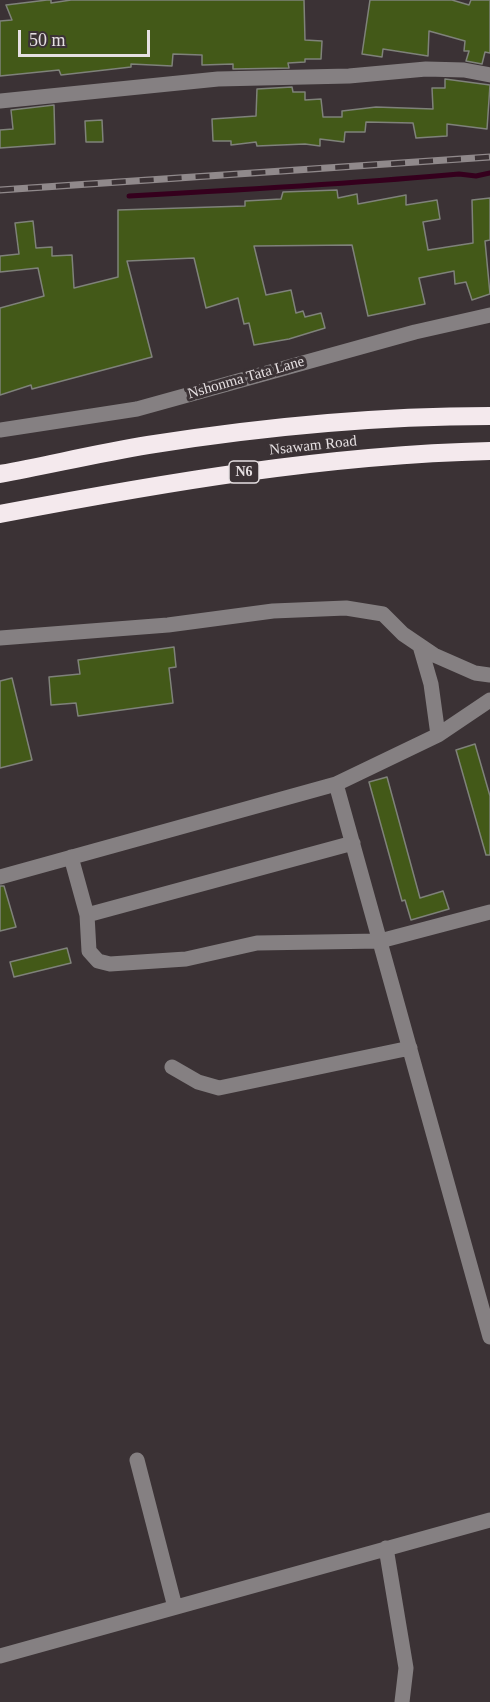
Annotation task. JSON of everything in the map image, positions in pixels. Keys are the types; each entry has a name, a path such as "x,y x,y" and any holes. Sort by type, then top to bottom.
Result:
{"highway":[{"name":"Nsawam Road","path":"0,474 147,445 285,427 432,416 490,416"},
{"name":"Nsawam Road","path":"0,514 155,485 286,466 423,453 490,451"}],"street":[{"path":"0,101 218,80 349,76 426,69 464,70 490,75"},
{"name":"Nshonma Tata Lane","path":"0,430 137,409 414,332 490,315"},
{"path":"0,638 168,625 273,611 346,608 383,614 403,634 434,655 475,673 490,675"},
{"path":"420,646 431,684 438,735"},
{"path":"0,877 336,784 438,735 490,700"},
{"path":"336,784 490,1337"},
{"path":"87,915 353,843"},
{"path":"71,857 87,915 89,951 98,960 110,964 186,959 257,943 380,941 490,912"},
{"path":"172,1067 198,1082 219,1088 410,1048"},
{"path":"137,1460 175,1607"},
{"path":"0,1656 490,1520"},
{"path":"386,1548 406,1668 402,1702"}],"building":[{"path":"51,0 51,3 71,0 304,0 305,40 322,41 321,59 305,59 305,62 288,63 289,68 233,69 233,64 202,65 202,55 173,54 172,66 131,64 131,67 61,75 59,70 0,76 0,21 12,20 6,5"},
{"path":"370,0 452,0 469,5 471,0 490,0 490,53 485,52 482,64 466,61 469,51 464,51 465,41 429,31 428,56 383,49 382,57 362,54"},
{"path":"445,79 490,85 487,129 447,124 447,136 416,138 413,123 366,122 365,132 345,132 344,142 320,139 320,146 305,144 257,146 256,142 231,145 231,141 213,141 212,119 256,116 257,89 292,87 293,92 305,92 305,100 321,99 323,117 342,117 342,111 376,107 433,109 432,88 445,88"},
{"path":"54,105 55,144 0,148 0,130 13,129 11,110"},
{"path":"102,120 103,142 86,142 85,121"},
{"path":"337,190 338,198 357,194 358,204 406,195 406,205 437,200 440,219 423,222 428,250 473,243 472,200 490,198 490,240 485,241 490,294 472,300 466,282 455,284 454,271 419,278 425,304 368,316 352,245 254,246 266,295 291,290 296,313 303,311 305,317 321,313 325,328 289,339 254,345 249,323 244,324 238,298 206,308 194,258 127,261 152,357 32,389 31,385 0,395 0,308 44,296 38,268 0,272 0,256 19,254 15,223 33,221 36,248 52,247 52,256 72,255 74,288 118,277 118,210 245,206 245,201 281,199 283,192"},
{"path":"174,647 176,667 169,668 173,703 78,716 76,703 51,705 49,677 80,674 78,660"},
{"path":"12,678 32,760 0,768 0,681"},
{"path":"475,744 490,796 490,855 486,855 456,750"},
{"path":"387,777 420,898 443,891 449,909 411,920 405,900 402,901 369,782"},
{"path":"0,886 4,886 16,927 0,931"},
{"path":"67,948 71,963 14,977 10,962"}],"waterway":[{"path":"129,196 459,174 476,176 490,173"}],"railway":[{"path":"0,190 490,157"}]}
